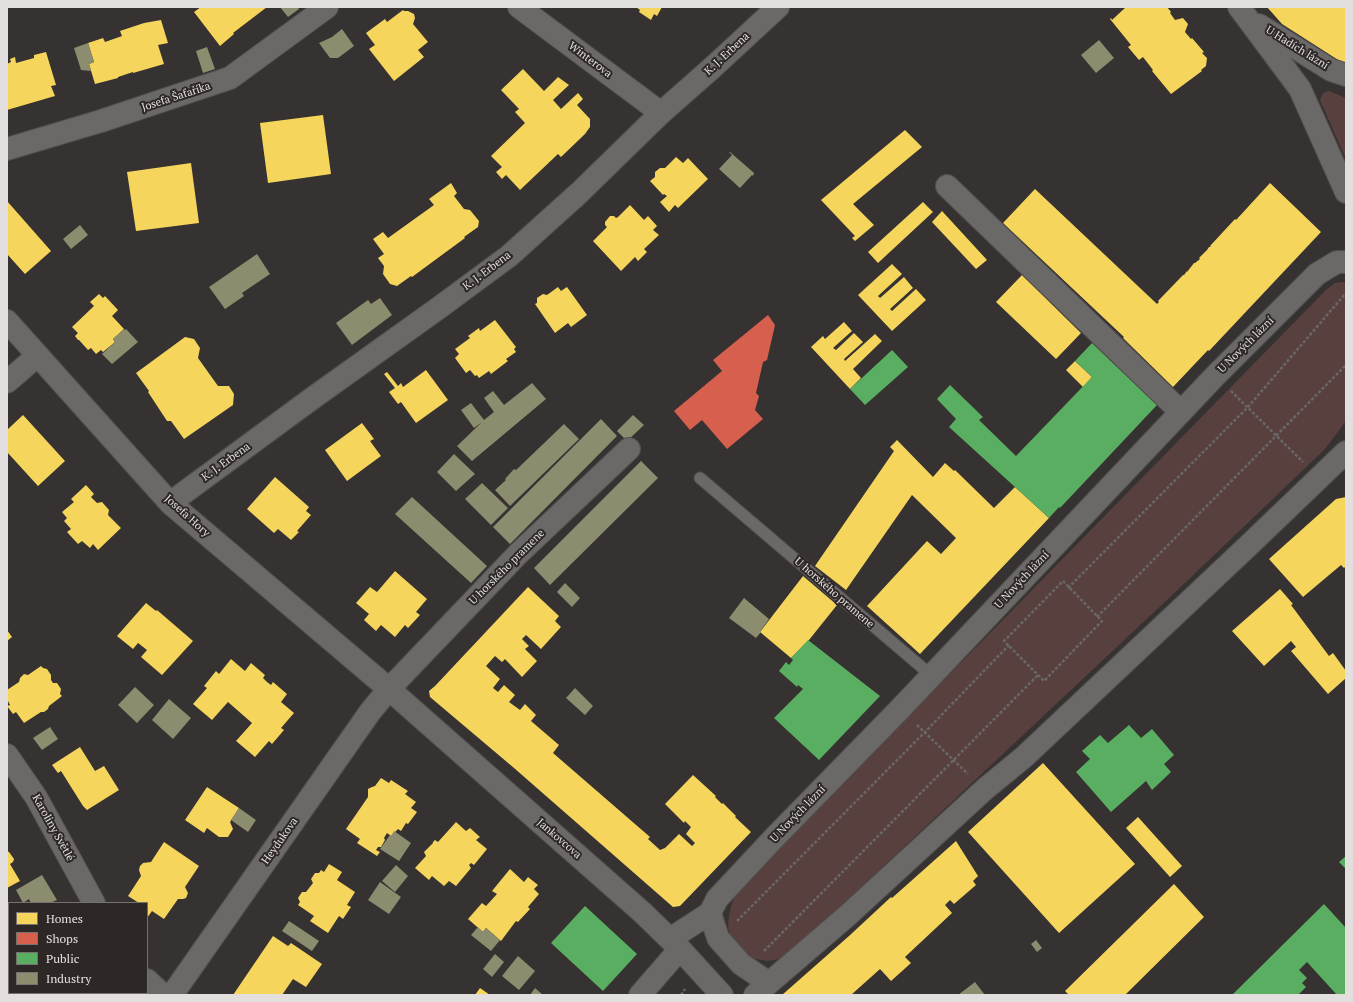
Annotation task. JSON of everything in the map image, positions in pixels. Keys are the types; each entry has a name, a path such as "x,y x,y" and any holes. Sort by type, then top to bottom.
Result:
{"street":[{"name":"Josefa Šafaříka","path":"7,149 101,121 230,78 326,7"},
{"name":"Winterova","path":"519,7 660,113"},
{"name":"K. J. Erbena","path":"170,503 509,256 579,193 660,113 712,68 778,7"},
{"name":"U Hadích lázní","path":"1244,13 1331,70 1346,75"},
{"path":"1244,13 1300,89 1346,192"},
{"path":"947,186 1181,412"},
{"name":"U Nových lázní","path":"640,995 675,944 710,912 717,899 932,676 1214,376 1317,274 1337,262 1346,262"},
{"name":"Josefa Hory","path":"7,321 170,503 389,689"},
{"path":"7,382 37,356"},
{"name":"U horského pramene","path":"389,689 518,554 629,449"},
{"path":"710,912 718,938 762,989 847,916 984,789 1024,757 1346,452"},
{"name":"Jankovcova","path":"389,689 643,913 675,944 722,995"},
{"name":"Heydukova","path":"172,995 370,712 389,689"},
{"name":"Karoliny Světlé","path":"7,755 36,797 93,902"},
{"path":"148,981 163,995"}],"lane":[{"name":"U horského pramene","path":"700,478 932,676"}],"path":[{"path":"1068,588 1248,407 1346,293"},
{"path":"1097,617 1346,365"},
{"path":"1214,376 1248,407 1319,478"},
{"path":"1063,581 1068,588 1102,621 1044,681 1004,641 1063,581"},
{"path":"736,923 1009,645"},
{"path":"761,954 1038,675"},
{"path":"900,709 984,789"}],"shaded area":[{"path":"1329,91 1346,98 1346,159 1320,100 1323,93"},
{"path":"1335,283 1346,283 1346,421 1325,449 1186,582 791,953 780,959 767,961 751,958 733,941 728,929 729,914 734,897 744,884 1327,289"}],"building: Homes":[{"path":"201,7 267,7 233,33 234,34 220,46 194,12"},
{"path":"636,7 662,7 657,16 654,14 651,20 639,12 640,10"},
{"path":"1126,7 1167,7 1175,20 1183,18 1188,24 1185,32 1204,52 1202,53 1207,58 1206,66 1201,70 1202,71 1171,94 1152,71 1153,70 1143,57 1139,60 1128,47 1131,45 1110,19 1111,18 1112,20"},
{"path":"1267,7 1346,7 1346,65 1282,24"},
{"path":"403,10 414,14 415,18 413,24 428,42 418,50 424,57 394,81 369,49 375,45 366,33 385,19 387,22"},
{"path":"161,20 168,43 158,45 164,64 95,84 89,64 94,62 88,43 103,38 105,42 122,36 120,31 144,23"},
{"path":"46,52 56,85 51,86 55,96 7,110 7,64 11,62 10,59 15,57 16,63 34,58 34,55"},
{"path":"523,69 544,91 558,77 569,85 553,100 561,109 578,93 583,99 577,105 590,119 590,127 585,134 561,157 558,154 520,190 506,175 502,179 496,172 502,167 491,156 525,123 515,112 519,109 501,90"},
{"path":"323,115 331,174 268,183 260,123"},
{"path":"905,130 922,147 853,204 874,225 855,241 852,238 855,236 821,200"},
{"path":"676,157 683,163 688,158 708,179 678,208 675,205 669,212 660,202 667,196 664,194 663,195 650,181 655,177 655,172 660,168 665,168"},
{"path":"191,163 199,223 136,231 127,172"},
{"path":"451,183 457,193 454,196 464,209 470,210 479,221 478,227 412,277 411,276 397,286 390,284 383,274 384,266 378,258 384,254 373,239 383,232 388,238 434,205 429,199"},
{"path":"1270,183 1321,232 1173,387 1123,338 1124,337 1003,223 1035,189 1157,304 1159,302 1158,301 1194,263 1200,259 1199,258 1209,247 1211,247 1210,246"},
{"path":"7,201 51,251 25,274 7,254"},
{"path":"923,202 933,212 878,263 868,252"},
{"path":"630,205 644,220 648,216 657,226 653,230 659,235 644,249 647,252 638,261 635,257 621,271 593,241 607,227 605,222 610,216 614,216 616,218 618,217"},
{"path":"942,211 987,260 976,269 932,222"},
{"path":"892,264 902,274 878,296 880,298 904,277 913,288 890,309 892,311 916,289 926,300 892,331 858,295"},
{"path":"1022,275 1081,333 1056,359 996,302"},
{"path":"558,287 561,291 567,287 587,315 571,327 568,323 555,333 535,304 537,303 537,298 543,294 547,295"},
{"path":"99,294 103,298 105,296 118,310 112,316 124,329 113,339 115,342 103,352 101,350 96,354 91,348 88,350 78,340 75,336 78,333 72,327 94,306 90,302"},
{"path":"495,320 516,347 514,349 516,352 506,359 508,361 491,374 489,371 479,378 470,370 466,373 455,358 459,354 455,349 470,338 468,336 479,328 480,331"},
{"path":"844,322 852,331 833,348 836,350 854,333 863,342 844,359 845,361 875,334 882,341 853,369 861,378 850,389 811,347 823,336 825,339"},
{"path":"185,337 194,339 200,348 198,358 218,386 229,386 234,394 233,405 184,439 171,421 167,421 136,373"},
{"path":"1075,361 1092,377 1083,387 1066,370"},
{"path":"426,370 448,400 416,423 401,402 398,404 389,392 395,388 384,374 387,372 398,386 401,383 403,387"},
{"path":"23,415 65,461 38,486 7,452 7,430"},
{"path":"362,423 374,439 370,441 381,456 347,481 325,450"},
{"path":"897,440 933,477 945,463 954,471 955,470 994,508 1015,487 1049,518 920,654 867,606 927,541 941,554 956,538 912,495 846,590 815,566 894,451 890,447"},
{"path":"275,477 309,507 306,511 311,515 297,531 299,532 291,540 278,529 274,533 247,509"},
{"path":"86,485 94,494 91,497 97,503 102,502 109,510 108,515 121,528 98,550 93,544 90,548 82,541 78,544 67,532 71,529 64,521 67,518 62,512 74,502 71,499"},
{"path":"1346,497 1346,566 1344,568 1341,565 1303,597 1269,559 1336,499"},
{"path":"395,571 427,599 416,612 420,615 408,628 405,625 395,637 381,625 376,631 364,620 369,614 356,603 370,587 377,592"},
{"path":"803,576 837,605 809,640 791,658 760,632"},
{"path":"528,587 559,616 555,621 561,627 541,649 526,635 522,639 529,646 525,649 537,661 522,677 505,659 502,662 495,656 486,666 500,679 493,688 498,692 504,685 515,695 509,702 520,710 525,704 536,715 531,721 559,745 553,753 650,837 648,839 660,850 665,848 679,834 692,846 695,843 686,834 691,827 685,821 684,823 665,804 693,775 751,832 680,906 673,907 514,768 430,697 429,691"},
{"path":"1280,589 1293,604 1291,605 1329,656 1333,653 1346,671 1346,678 1328,694 1291,651 1296,647 1291,641 1264,666 1232,631"},
{"path":"146,603 156,611 157,610 193,641 162,675 141,657 147,650 138,643 133,649 117,636"},
{"path":"7,630 12,637 7,641"},
{"path":"231,659 245,671 251,663 265,675 263,678 267,682 271,685 273,682 287,694 281,702 294,713 281,728 284,730 272,744 269,741 255,757 236,741 252,723 228,702 212,720 193,704 207,688 204,686 216,671 219,674"},
{"path":"41,666 47,669 51,675 51,680 53,683 57,683 61,689 60,694 62,696 44,712 41,712 24,723 16,712 13,714 7,706 10,705 7,699 7,690 19,682 20,678 24,674 28,675"},
{"path":"80,747 95,771 104,766 119,790 87,810 61,771 58,773 52,765"},
{"path":"1043,763 1135,864 1059,933 968,832"},
{"path":"381,778 389,783 391,780 408,791 405,794 416,802 411,808 417,812 408,824 406,823 401,831 398,829 391,836 387,833 381,847 378,847 376,850 380,852 377,856 357,843 360,839 346,829 368,797 368,789 375,786"},
{"path":"207,787 239,808 230,822 233,829 228,837 219,837 207,828 204,833 185,820"},
{"path":"1138,817 1182,866 1170,877 1126,828"},
{"path":"456,822 466,831 470,828 480,837 476,840 487,849 474,865 471,863 469,865 471,868 456,886 449,881 444,886 432,876 429,880 415,868 426,856 424,852 435,840 438,842"},
{"path":"956,841 978,876 973,881 976,885 954,904 950,900 945,905 952,913 905,957 911,963 891,981 880,969 851,995 782,995 891,897 892,898"},
{"path":"164,842 199,866 185,887 188,893 186,898 178,899 164,919 152,911 148,917 148,902 137,902 128,896 141,876 139,870 140,866 143,863 151,862"},
{"path":"7,851 14,859 10,864 20,881 7,888"},
{"path":"329,864 342,872 337,880 355,892 347,905 351,907 343,919 339,916 328,933 310,921 314,916 298,905 300,902 298,898 302,892 306,892 313,883 311,879 315,873 319,873 321,870 324,872"},
{"path":"510,869 524,882 528,877 538,885 534,889 539,894 528,907 530,909 518,922 516,921 501,941 486,928 483,932 468,919 482,903 486,906 497,894 492,891"},
{"path":"1174,884 1204,917 1125,995 1069,995 1065,991"},
{"path":"273,936 288,946 291,943 322,964 306,987 293,979 282,995 233,995"},
{"path":"8,942 8,966 7,964"},
{"path":"480,988 490,995 475,995"},
{"path":"88,994 90,995 78,995"}],"building: Shops":[{"path":"768,315 775,325 767,360 763,362 756,393 759,396 755,410 763,419 727,449 702,420 690,430 674,411 722,371 713,360"}],"building: Public":[{"path":"1092,343 1157,405 1049,518 949,427 956,419 937,399 950,385 983,417 979,420 1016,456 1092,377 1075,361"},
{"path":"892,350 908,367 865,405 850,389"},
{"path":"808,640 880,696 819,760 774,718 803,689 798,685 797,687 779,671 786,662 789,665 793,660 791,658"},
{"path":"1129,725 1141,738 1152,729 1174,755 1164,764 1171,772 1152,790 1146,781 1111,812 1076,772 1090,759 1082,751 1100,735 1108,743"},
{"path":"1346,856 1346,869 1339,862"},
{"path":"1324,904 1346,928 1346,995 1337,995 1307,962 1299,970 1307,978 1302,983 1306,987 1298,995 1232,995"},
{"path":"585,906 637,954 603,991 551,943"}],"building: Industry":[{"path":"280,7 298,7 299,9 288,17"},
{"path":"342,29 354,46 338,58 330,58 319,43 332,37"},
{"path":"1099,40 1114,58 1096,73 1081,55"},
{"path":"88,43 94,62 89,64 91,71 81,70 74,48"},
{"path":"207,47 215,69 203,73 196,51"},
{"path":"729,152 754,173 753,176 752,175 740,188 719,169 732,155"},
{"path":"80,225 88,235 71,249 63,239"},
{"path":"257,254 270,274 242,293 244,296 225,309 209,287"},
{"path":"380,298 392,315 352,345 336,323 368,300 371,304"},
{"path":"124,329 126,329 138,342 112,364 102,354 115,342 113,339"},
{"path":"532,383 546,399 472,461 457,446 482,422 474,428 461,410 471,403 484,420 494,412 484,398 493,391 504,405"},
{"path":"633,415 644,425 627,441 617,431"},
{"path":"601,419 617,436 510,544 493,527"},
{"path":"564,424 579,439 510,506 495,490 506,480 505,479 514,469 516,470"},
{"path":"454,454 475,474 456,491 437,472"},
{"path":"641,461 658,478 550,585 534,568"},
{"path":"482,483 508,508 491,525 465,499"},
{"path":"412,497 487,566 471,583 395,514"},
{"path":"565,583 580,598 572,607 557,592"},
{"path":"744,598 769,619 756,638 729,618"},
{"path":"135,687 154,705 137,723 118,705"},
{"path":"575,688 593,706 585,715 566,698"},
{"path":"169,699 191,718 173,739 152,720"},
{"path":"50,727 58,739 42,750 33,738"},
{"path":"239,808 256,820 248,832 231,820"},
{"path":"394,831 411,843 399,861 380,849"},
{"path":"396,865 408,876 395,892 382,881"},
{"path":"42,875 57,900 52,902 30,902 29,899 22,902 16,890"},
{"path":"380,882 401,897 389,914 368,900"},
{"path":"289,921 319,941 312,951 282,931"},
{"path":"478,927 483,932 486,928 500,940 491,951 471,935"},
{"path":"1036,940 1042,948 1037,952 1031,944"},
{"path":"495,954 504,962 492,977 483,969"},
{"path":"518,956 535,971 519,990 502,976"},
{"path":"975,982 985,995 958,995"},
{"path":"535,988 543,995 530,995"}]}
